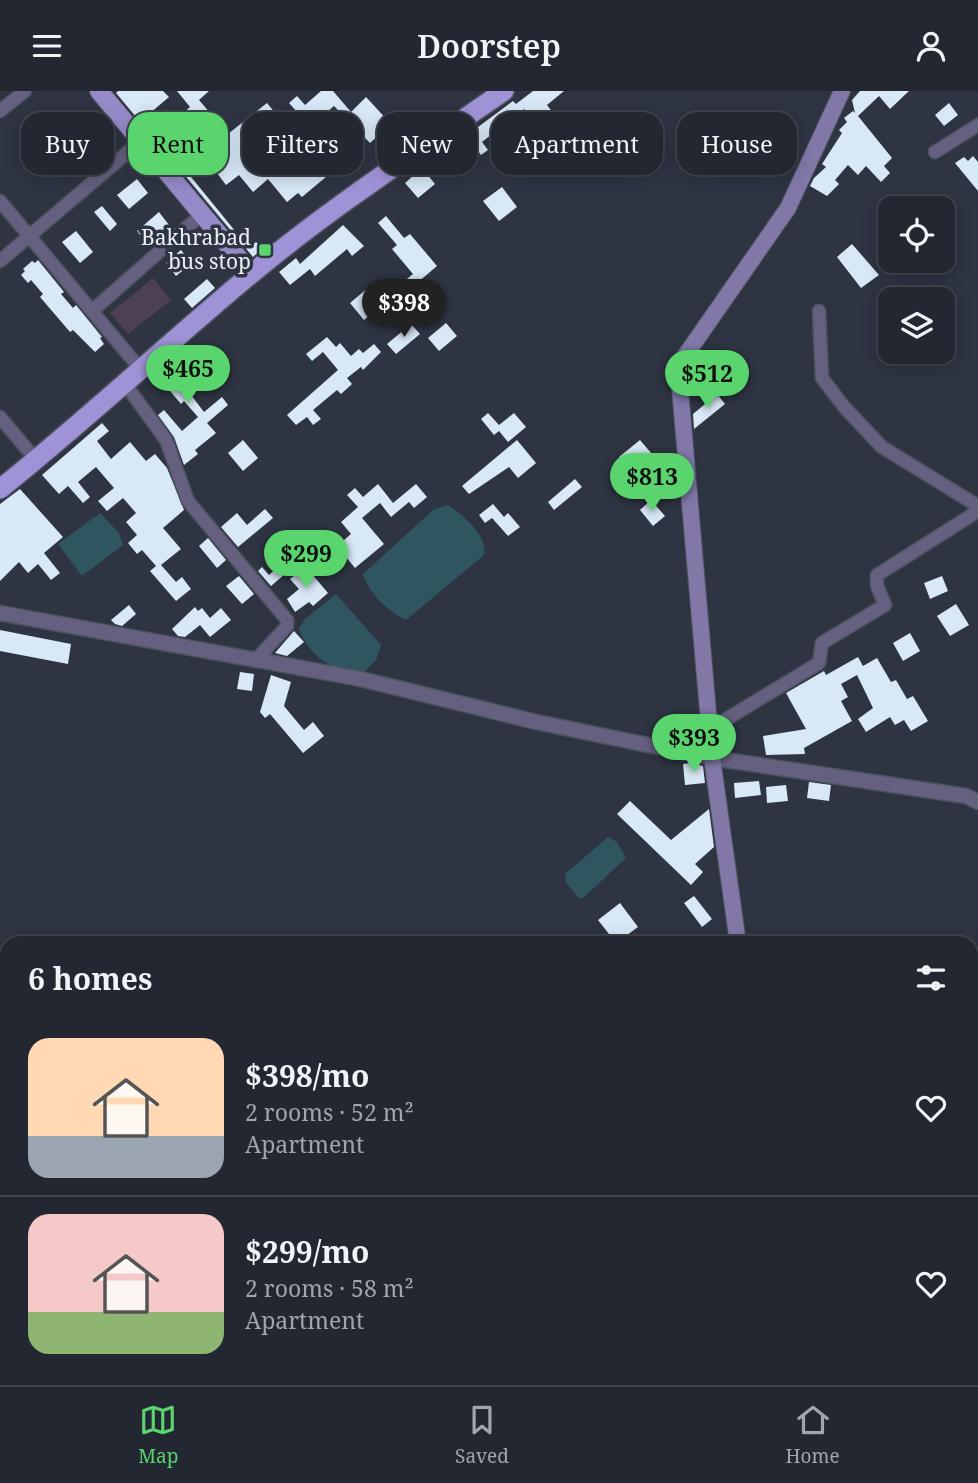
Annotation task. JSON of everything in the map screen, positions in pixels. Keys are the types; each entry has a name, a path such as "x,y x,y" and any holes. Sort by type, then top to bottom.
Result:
{"highway":[{"path":"0,489 126,385 251,274 332,212 504,91"}],"main road":[{"path":"99,91 128,126"},
{"path":"737,936 712,758 678,366 788,208 842,91"},
{"path":"169,175 251,274"}],"street":[{"path":"0,111 25,91"},
{"path":"935,152 978,125"},
{"path":"0,261 128,152"},
{"path":"0,201 142,371"},
{"path":"92,311 202,214"},
{"path":"710,729 818,663 822,643 885,605 877,586 877,575 978,508 882,447 845,408 822,378 819,311"},
{"path":"126,385 166,440 188,501 287,620 288,625 255,661"},
{"path":"0,417 36,460"},
{"path":"0,613 360,679 536,722 712,758 967,796 978,802"}],"shaded area":[{"path":"153,278 171,300 128,334 110,313"}],"water":[{"path":"447,505 466,519 478,533 484,555 406,620 380,601 369,588 363,574 433,510"},
{"path":"100,513 119,533 123,545 82,576 58,544"},
{"path":"336,594 381,645 376,660 365,671 343,670 324,662 309,648 299,629 304,620"},
{"path":"608,837 617,842 626,858 583,898 579,898 566,883 565,874"}],"building":[{"path":"163,91 169,97 151,112 132,112 116,93"},
{"path":"177,91 209,91 199,100 209,112 184,112 190,107"},
{"path":"321,91 333,91 351,112 340,112 334,106 327,112 297,112 289,103 297,96 305,105"},
{"path":"533,91 564,91 547,105 552,112 526,112 524,109 520,112 498,112 513,101 516,104"},
{"path":"860,91 909,91 890,109 879,96 858,116 892,158 884,166 890,173 881,182 866,166 858,175 848,165 835,180 839,184 827,196 810,186 826,167 822,164 842,133 839,130 847,122 844,118 853,111 855,113 852,100"},
{"path":"366,97 380,112 377,112 377,137 370,143 363,136 363,112 351,112"},
{"path":"267,103 274,112 256,112"},
{"path":"949,103 958,115 944,126 935,115"},
{"path":"491,117 491,135 482,142 488,150 481,155 477,149 477,128"},
{"path":"242,123 242,175 328,175 302,197 298,193 287,202 268,179 253,192 239,175 226,185 218,175 228,175 228,134"},
{"path":"973,156 978,162 978,191 955,163 964,157 968,161"},
{"path":"184,175 189,175 249,248 256,242 262,249 253,257"},
{"path":"414,175 428,175 435,184 418,198 405,183"},
{"path":"137,179 148,193 129,209 117,195"},
{"path":"502,187 517,207 499,221 483,201"},
{"path":"102,206 117,224 110,231 94,212"},
{"path":"159,212 172,229 151,248 137,231"},
{"path":"386,216 404,238 410,234 437,266 417,283 421,288 413,295 402,283 413,274 392,249 397,245 378,223"},
{"path":"343,225 364,246 352,256 347,249 315,276 310,269 290,285 279,272 296,258 300,264"},
{"path":"76,231 93,252 80,263 62,242"},
{"path":"852,244 879,275 861,288 837,257"},
{"path":"181,250 192,263 176,276 166,263"},
{"path":"38,260 64,292 61,294 73,308 76,305 102,337 100,338 104,344 95,352 73,330 70,332 40,297 43,294 31,280 28,283 21,275 25,271 23,269 32,261 35,263"},
{"path":"207,279 215,288 192,308 184,299"},
{"path":"375,282 389,298 364,320 350,303"},
{"path":"446,323 457,336 439,351 428,338"},
{"path":"411,324 420,334 396,354 387,344"},
{"path":"327,337 336,347 340,343 351,356 359,349 363,353 374,344 381,352 363,370 361,367 347,378 352,384 341,394 337,390 313,410 321,419 313,425 307,417 296,425 287,415 338,370 323,352 312,361 306,354"},
{"path":"186,351 207,375 188,391 204,412 222,397 228,405 207,423 216,433 195,450 198,454 184,465 174,437 158,415 164,410 182,431 198,417 184,401 181,404 155,373"},
{"path":"717,394 725,404 694,429 693,414"},
{"path":"488,413 499,425 514,413 526,427 508,442 499,431 494,435 481,419"},
{"path":"102,423 109,431 97,441 111,459 130,442 146,461 155,454 167,468 184,510 163,528 181,549 161,565 176,582 182,577 191,589 176,601 150,571 156,566 142,550 137,554 128,543 137,535 126,522 136,513 123,498 107,511 98,501 114,488 96,467 78,482 90,497 83,503 68,486 59,494 42,475"},
{"path":"243,440 258,458 243,471 228,453"},
{"path":"517,440 536,463 518,478 509,467 469,494 462,486"},
{"path":"640,440 663,467 642,485 619,457"},
{"path":"575,479 582,487 554,510 548,502"},
{"path":"378,484 393,503 416,484 427,497 414,508 409,502 391,517 380,503 362,518 384,544 355,568 337,546 351,534 341,522 358,507 347,495 355,488 363,497"},
{"path":"20,489 63,537 44,553 60,573 51,580 38,564 28,573 19,562 0,581 0,504"},
{"path":"651,500 665,516 653,526 640,510"},
{"path":"493,504 504,517 508,513 520,527 508,536 492,518 485,523 479,515"},
{"path":"265,509 273,518 238,547 221,527 237,513 247,525"},
{"path":"208,538 226,560 217,568 199,546"},
{"path":"279,566 285,574 271,586 258,571 262,567 269,575"},
{"path":"306,567 328,593 313,606 309,602 295,612 287,599 299,589 290,579"},
{"path":"239,576 254,594 242,604 226,586"},
{"path":"942,576 948,591 930,599 924,583"},
{"path":"956,604 969,625 950,636 937,616"},
{"path":"129,605 136,614 122,626 115,624 111,620"},
{"path":"195,607 198,611 202,608 210,618 221,608 231,620 210,637 200,625 185,637 178,636 172,629"},
{"path":"0,630 71,644 68,664 0,651"},
{"path":"294,631 304,642 287,656 275,653"},
{"path":"910,633 920,651 903,661 893,643"},
{"path":"858,657 863,666 877,658 891,682 896,680 907,699 913,696 928,721 911,731 904,720 895,725 890,717 866,732 858,719 873,708 857,675 841,684 848,697 841,701 852,721 804,748 805,754 766,755 763,736 806,729 786,693 824,671 826,675"},
{"path":"240,672 254,674 252,691 237,689"},
{"path":"271,675 291,682 284,706 304,730 313,722 324,736 303,753 270,714 265,718 260,712"},
{"path":"698,716 700,739 682,741 680,717"},
{"path":"683,764 703,766 705,783 685,785"},
{"path":"759,781 761,795 735,798 734,783"},
{"path":"809,782 831,785 829,801 807,798"},
{"path":"786,785 788,801 767,803 766,787"},
{"path":"630,801 671,840 709,809 714,847 695,864 703,872 691,885 617,814"},
{"path":"694,896 712,919 702,927 684,903"},
{"path":"620,903 638,927 626,936 611,936 598,920"}],"place":[{"name":"Bakhrabad bus stop","path":"265,250"}]}
